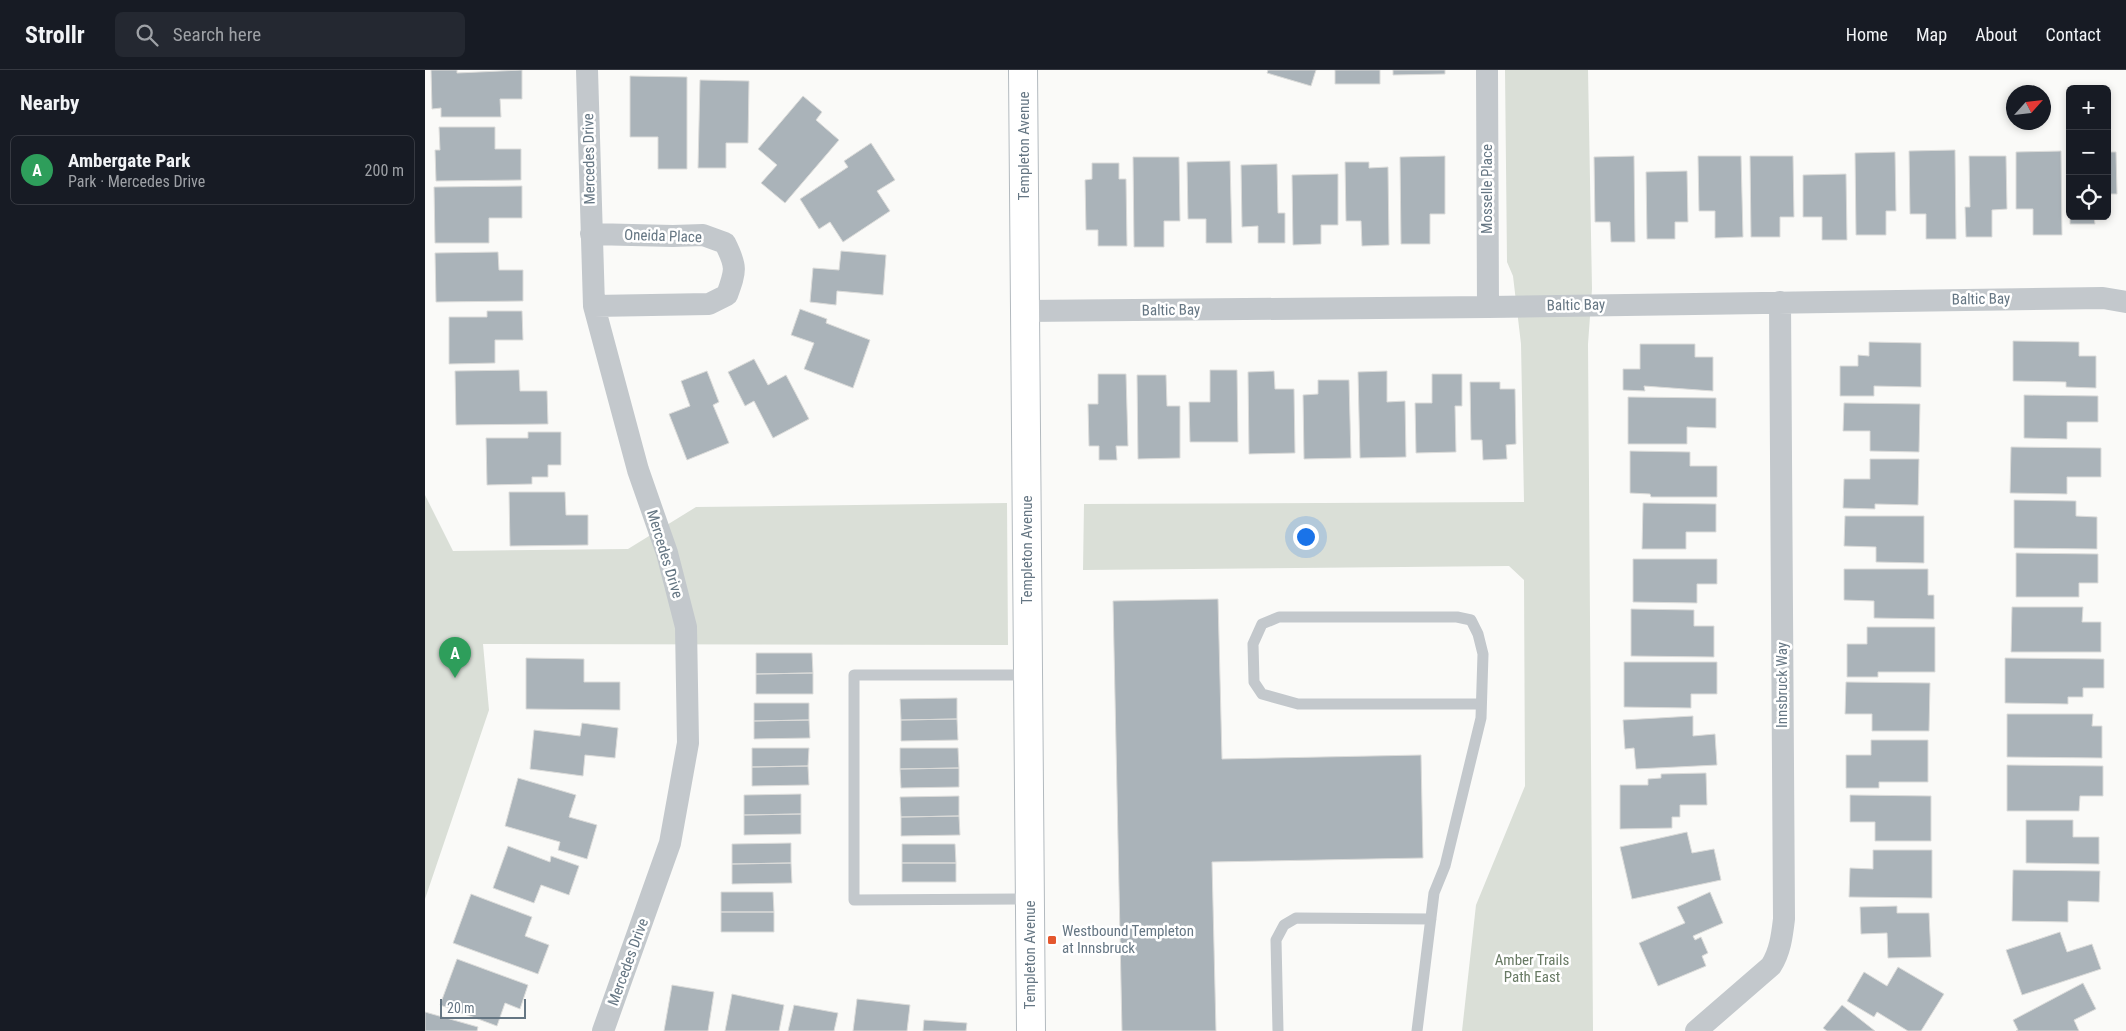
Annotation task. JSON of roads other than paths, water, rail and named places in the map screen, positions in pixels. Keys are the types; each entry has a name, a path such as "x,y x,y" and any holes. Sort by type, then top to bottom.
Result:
{"street":[{"name":"Mercedes Drive","path":"587,70 594,306 638,470 667,553 686,626 688,743 670,843 603,1031"},
{"name":"Templeton Avenue","path":"1023,70 1031,1031"},
{"name":"Mosselle Place","path":"1487,70 1488,307"},
{"name":"Oneida Place","path":"591,234 703,235 725,243 734,261 734,276 727,295 709,304 594,306"},
{"name":"Baltic Bay","path":"1025,311 1488,307 2103,298 2126,302"},
{"name":"Innsbruck Way","path":"1696,1031 1771,966 1776,959 1781,941 1784,919 1780,302"}],"lane":[{"path":"1417,1031 1434,893 1445,866 1481,718 1483,654 1478,634 1471,620 1457,617 1279,617 1262,624 1253,644 1254,682 1262,694 1298,704 1481,704"},
{"path":"1028,675 854,675 854,900 1030,899"},
{"path":"1278,1031 1276,940 1284,925 1296,918 1431,919"}],"place":[{"name":"Ambergate Park","path":"455,678"},
{"name":"Westbound Templeton at Innsbruck","path":"1052,940"}],"park label":[{"name":"Amber Trails Path East","path":"1532,968"}]}
